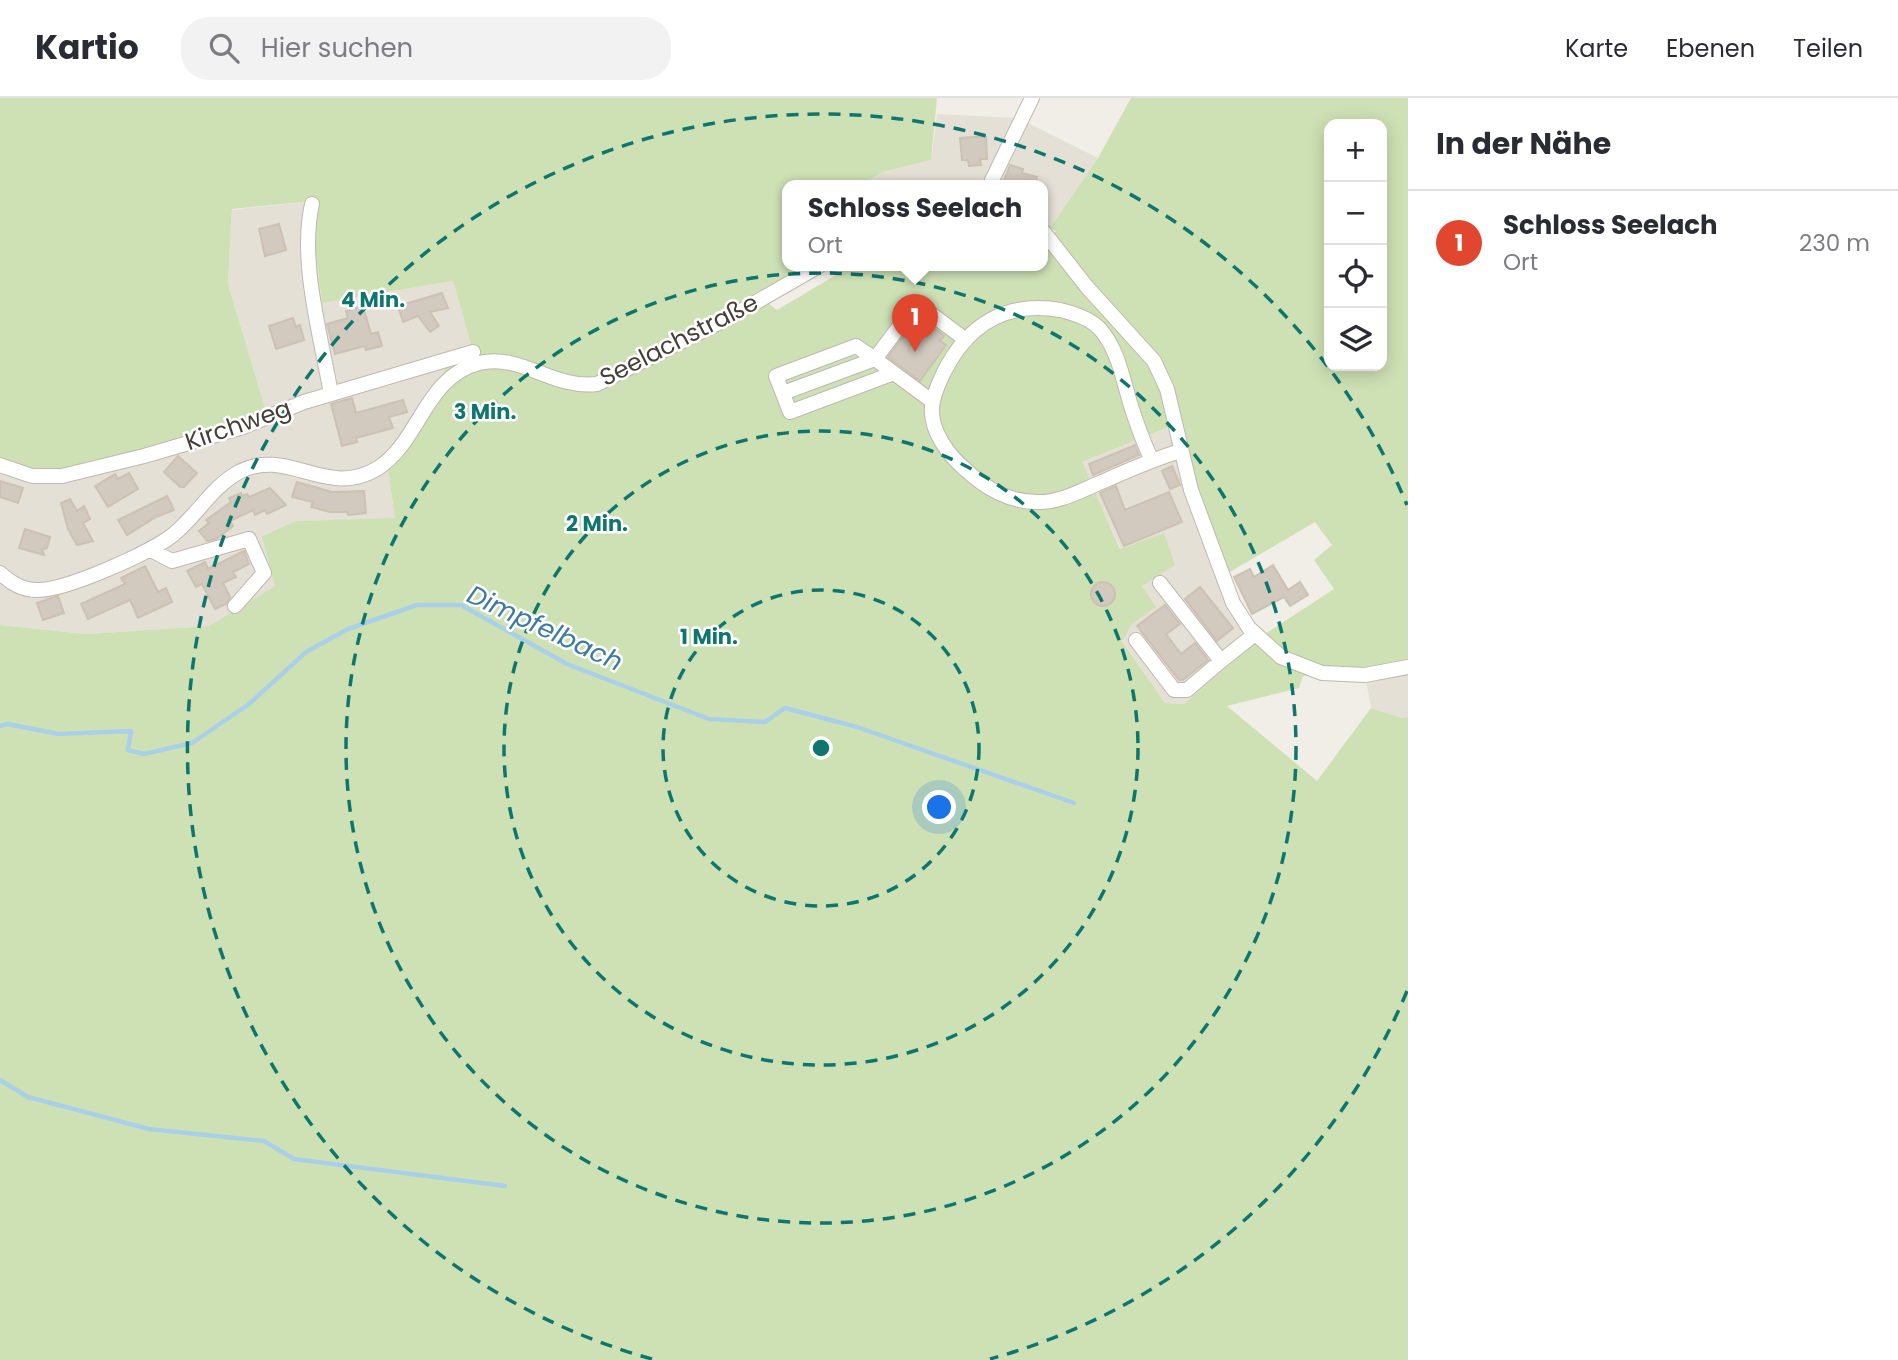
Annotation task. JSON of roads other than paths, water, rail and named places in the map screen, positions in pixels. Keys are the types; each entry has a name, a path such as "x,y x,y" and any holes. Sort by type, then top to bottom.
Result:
{"street":[{"path":"992,180 1032,98"},
{"path":"312,204 308,224 309,269 331,394"},
{"path":"1048,236 1087,287 1154,361 1167,389 1191,490 1227,590 1240,616 1255,634 1281,657 1322,673 1365,675 1408,667"},
{"name":"Seelachstraße","path":"0,573 20,587 43,590 71,583 151,550 181,528 229,479 247,469 279,464 316,476 337,479 359,476 379,467 396,452 446,380 471,366 500,361 520,365 564,383 581,386 597,384 704,331 810,271"},
{"path":"1152,460 1131,406 1120,366 1098,327 1083,317 1066,311 1041,307 1017,309 990,319 971,332 950,361 937,387 932,409 936,429 953,459 983,486 1018,501 1039,503 1067,497 1152,460 1181,451"},
{"path":"783,393 875,359 910,312 926,310 966,340"},
{"path":"894,373 790,412 776,376 856,346 875,359 894,373 933,402"},
{"path":"848,349 862,385"},
{"name":"Kirchweg","path":"0,465 33,476 62,476 144,456 243,427 331,394 473,352"},
{"path":"813,362 827,398"},
{"path":"438,363 446,380"},
{"path":"151,550 172,561 249,539 254,545 264,573 235,606"},
{"path":"1160,583 1221,661"},
{"path":"1136,640 1174,690 1187,690 1255,634"}],"waterway":[{"name":"Dimpfelbach","path":"0,726 7,724 59,734 131,731 128,750 144,754 192,743 249,704 306,652 348,629 417,605 461,605 567,664 709,719 765,722 785,708 857,727 1074,803"},
{"path":"0,1080 28,1097 149,1129 264,1141 294,1159 505,1186"}],"place":[{"name":"Schloss Seelach","path":"915,352"}]}
